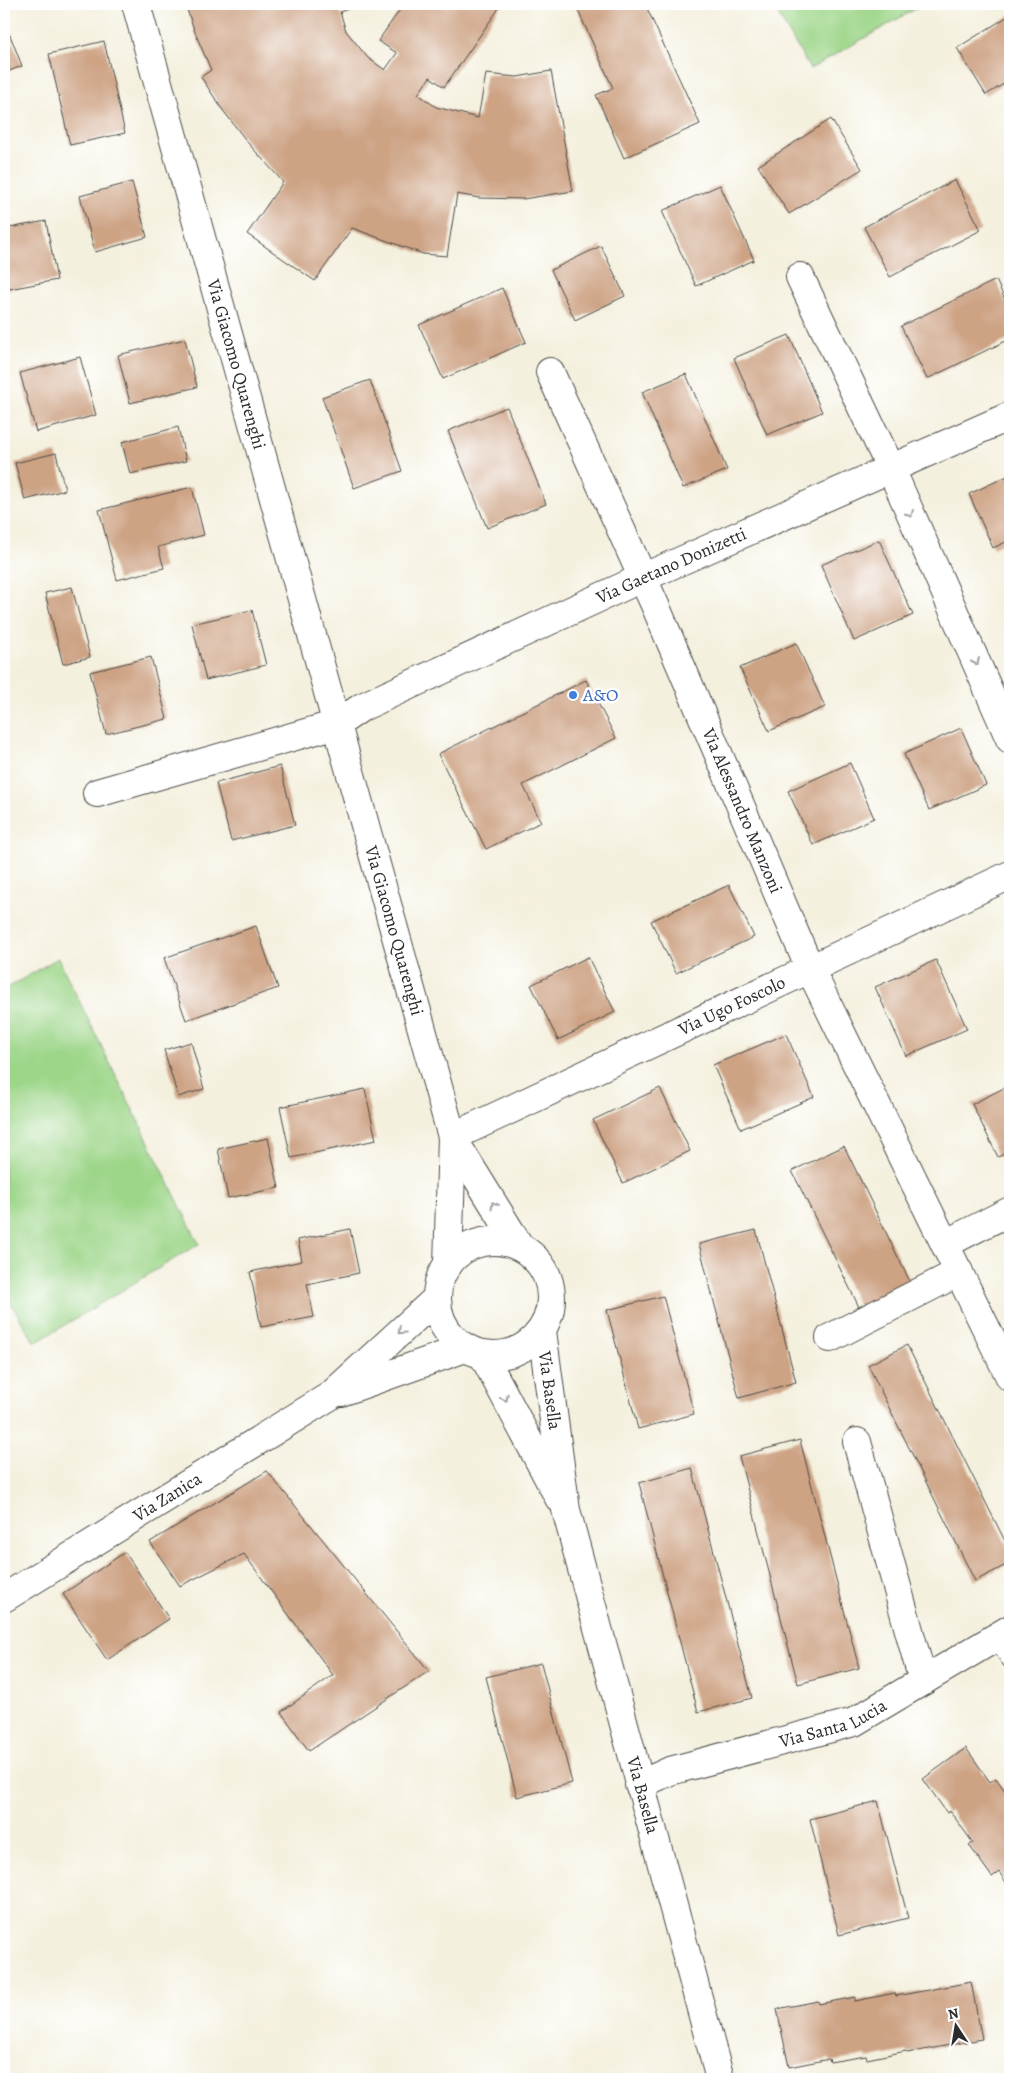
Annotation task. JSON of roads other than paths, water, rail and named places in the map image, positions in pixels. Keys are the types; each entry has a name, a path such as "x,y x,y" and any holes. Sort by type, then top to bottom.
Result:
{"street":[{"name":"Via Giacomo Quarenghi","path":"136,4 452,1137 520,1247"},
{"path":"800,277 891,469 1010,738"},
{"name":"Via Alessandro Manzoni","path":"550,372 642,578 810,969 1010,1377"},
{"name":"Via Gaetano Donizetti","path":"337,724 362,707 642,578 1010,416"},
{"path":"97,793 337,724"},
{"name":"Via Ugo Foscolo","path":"452,1137 1010,875"},
{"name":"Via Giacomo Quarenghi","path":"448,1265 452,1137"},
{"path":"945,1244 1010,1211"},
{"path":"488,1241 504,1242 520,1247 536,1258 547,1274 552,1293 550,1313 542,1331 530,1343 516,1351 500,1356 474,1351 453,1339 444,1326 438,1312 437,1298 440,1280 448,1265 459,1254 473,1245 488,1241"},
{"path":"830,1338 959,1272"},
{"name":"Via Zanica","path":"4,1598 330,1396 437,1298"},
{"name":"Via Basella","path":"542,1331 566,1510 720,2079"},
{"name":"Via Basella","path":"474,1351 566,1510"},
{"name":"Via Zanica","path":"330,1396 474,1351"},
{"path":"857,1442 923,1681"},
{"name":"Via Santa Lucia","path":"639,1785 670,1770 854,1722 923,1681 1006,1641"}],"place":[{"name":"A&O","path":"573,695"}]}
